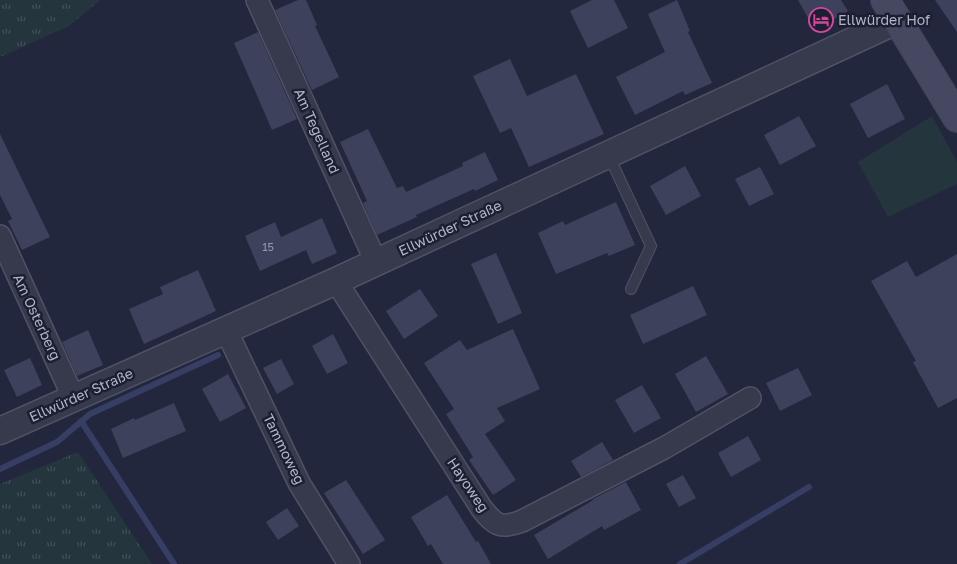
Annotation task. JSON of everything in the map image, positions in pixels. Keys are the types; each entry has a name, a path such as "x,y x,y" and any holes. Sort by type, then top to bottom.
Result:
{"main road":[{"path":"892,10 957,118"}],"street":[{"name":"Am Tegelland","path":"257,0 376,262"},
{"name":"Ellwürder Straße","path":"0,431 376,262 608,154 892,10"},
{"name":"Am Osterberg","path":"0,236 74,399"},
{"name":"Hayoweg","path":"336,280 482,509 491,520 500,525 509,526 530,517 664,448 750,398"},
{"name":"Tammoweg","path":"226,330 299,483 348,564"}],"lane":[{"path":"608,154 651,246 631,289"}],"green space":[{"path":"0,0 100,0 69,26 0,57"},
{"path":"932,116 957,162 957,184 888,217 858,162"},
{"path":"78,452 152,564 0,564 0,484"}],"building":[{"path":"298,0 306,0 317,25 315,26 339,77 312,90 275,10"},
{"path":"592,0 614,0 628,28 588,48 570,11"},
{"path":"677,0 690,31 688,32 712,83 685,95 683,91 635,115 616,77 665,52 648,14"},
{"name":"Ellwürder Hof","path":"798,0 841,0 848,11 815,30"},
{"path":"935,0 957,0 957,32"},
{"path":"258,32 297,119 272,130 234,43"},
{"path":"510,59 527,96 576,74 604,134 529,167 511,128 500,133 473,76"},
{"path":"887,84 905,119 868,138 850,104"},
{"path":"799,116 816,146 780,165 764,135"},
{"path":"368,129 397,188 403,186 406,192 463,166 462,163 485,152 498,180 416,215 417,217 377,235 363,203 367,201 340,142"},
{"path":"0,134 50,237 22,250 8,221 12,219 0,195"},
{"path":"685,166 701,196 666,215 650,186"},
{"path":"760,167 774,194 749,206 735,179"},
{"path":"616,202 635,245 609,256 607,253 556,274 538,233 563,221 565,225"},
{"path":"322,218 337,253 312,264 306,250 260,271 245,236 275,222 281,237"},
{"path":"496,253 522,313 498,324 471,264"},
{"path":"957,254 957,398 938,408 913,362 916,361 871,281 907,261 916,277"},
{"path":"198,270 216,311 144,344 129,309 163,294 160,287"},
{"path":"693,286 707,315 643,344 630,315"},
{"path":"420,289 438,316 404,339 386,311"},
{"path":"513,329 540,389 497,408 505,421 485,434 516,480 493,495 469,460 473,457 446,414 454,409 424,363 460,340 467,350"},
{"path":"88,330 103,365 77,376 62,342"},
{"path":"333,334 348,363 327,374 312,346"},
{"path":"706,356 728,394 696,412 675,374"},
{"path":"30,358 42,385 17,397 4,370"},
{"path":"281,359 294,384 277,394 263,368"},
{"path":"798,368 812,395 780,411 766,383"},
{"path":"228,374 246,408 220,422 202,389"},
{"path":"642,385 661,418 634,433 615,400"},
{"path":"174,403 186,431 123,458 111,429"},
{"path":"748,436 761,460 731,477 718,453"},
{"path":"602,442 613,460 581,477 571,461"},
{"path":"683,475 696,498 679,507 666,484"},
{"path":"346,480 385,540 363,554 324,493"},
{"path":"626,482 641,510 604,530 602,526 548,559 534,535 593,499"},
{"path":"447,495 491,564 443,564 431,544 428,546 411,517"},
{"path":"287,508 299,526 278,540 266,522"}],"waterway":[{"path":"0,469 57,442 90,414 218,355"},
{"path":"81,421 174,564"},
{"path":"680,564 809,487"}],"place":[{"name":"Ellwürder Hof","path":"821,20"}]}
